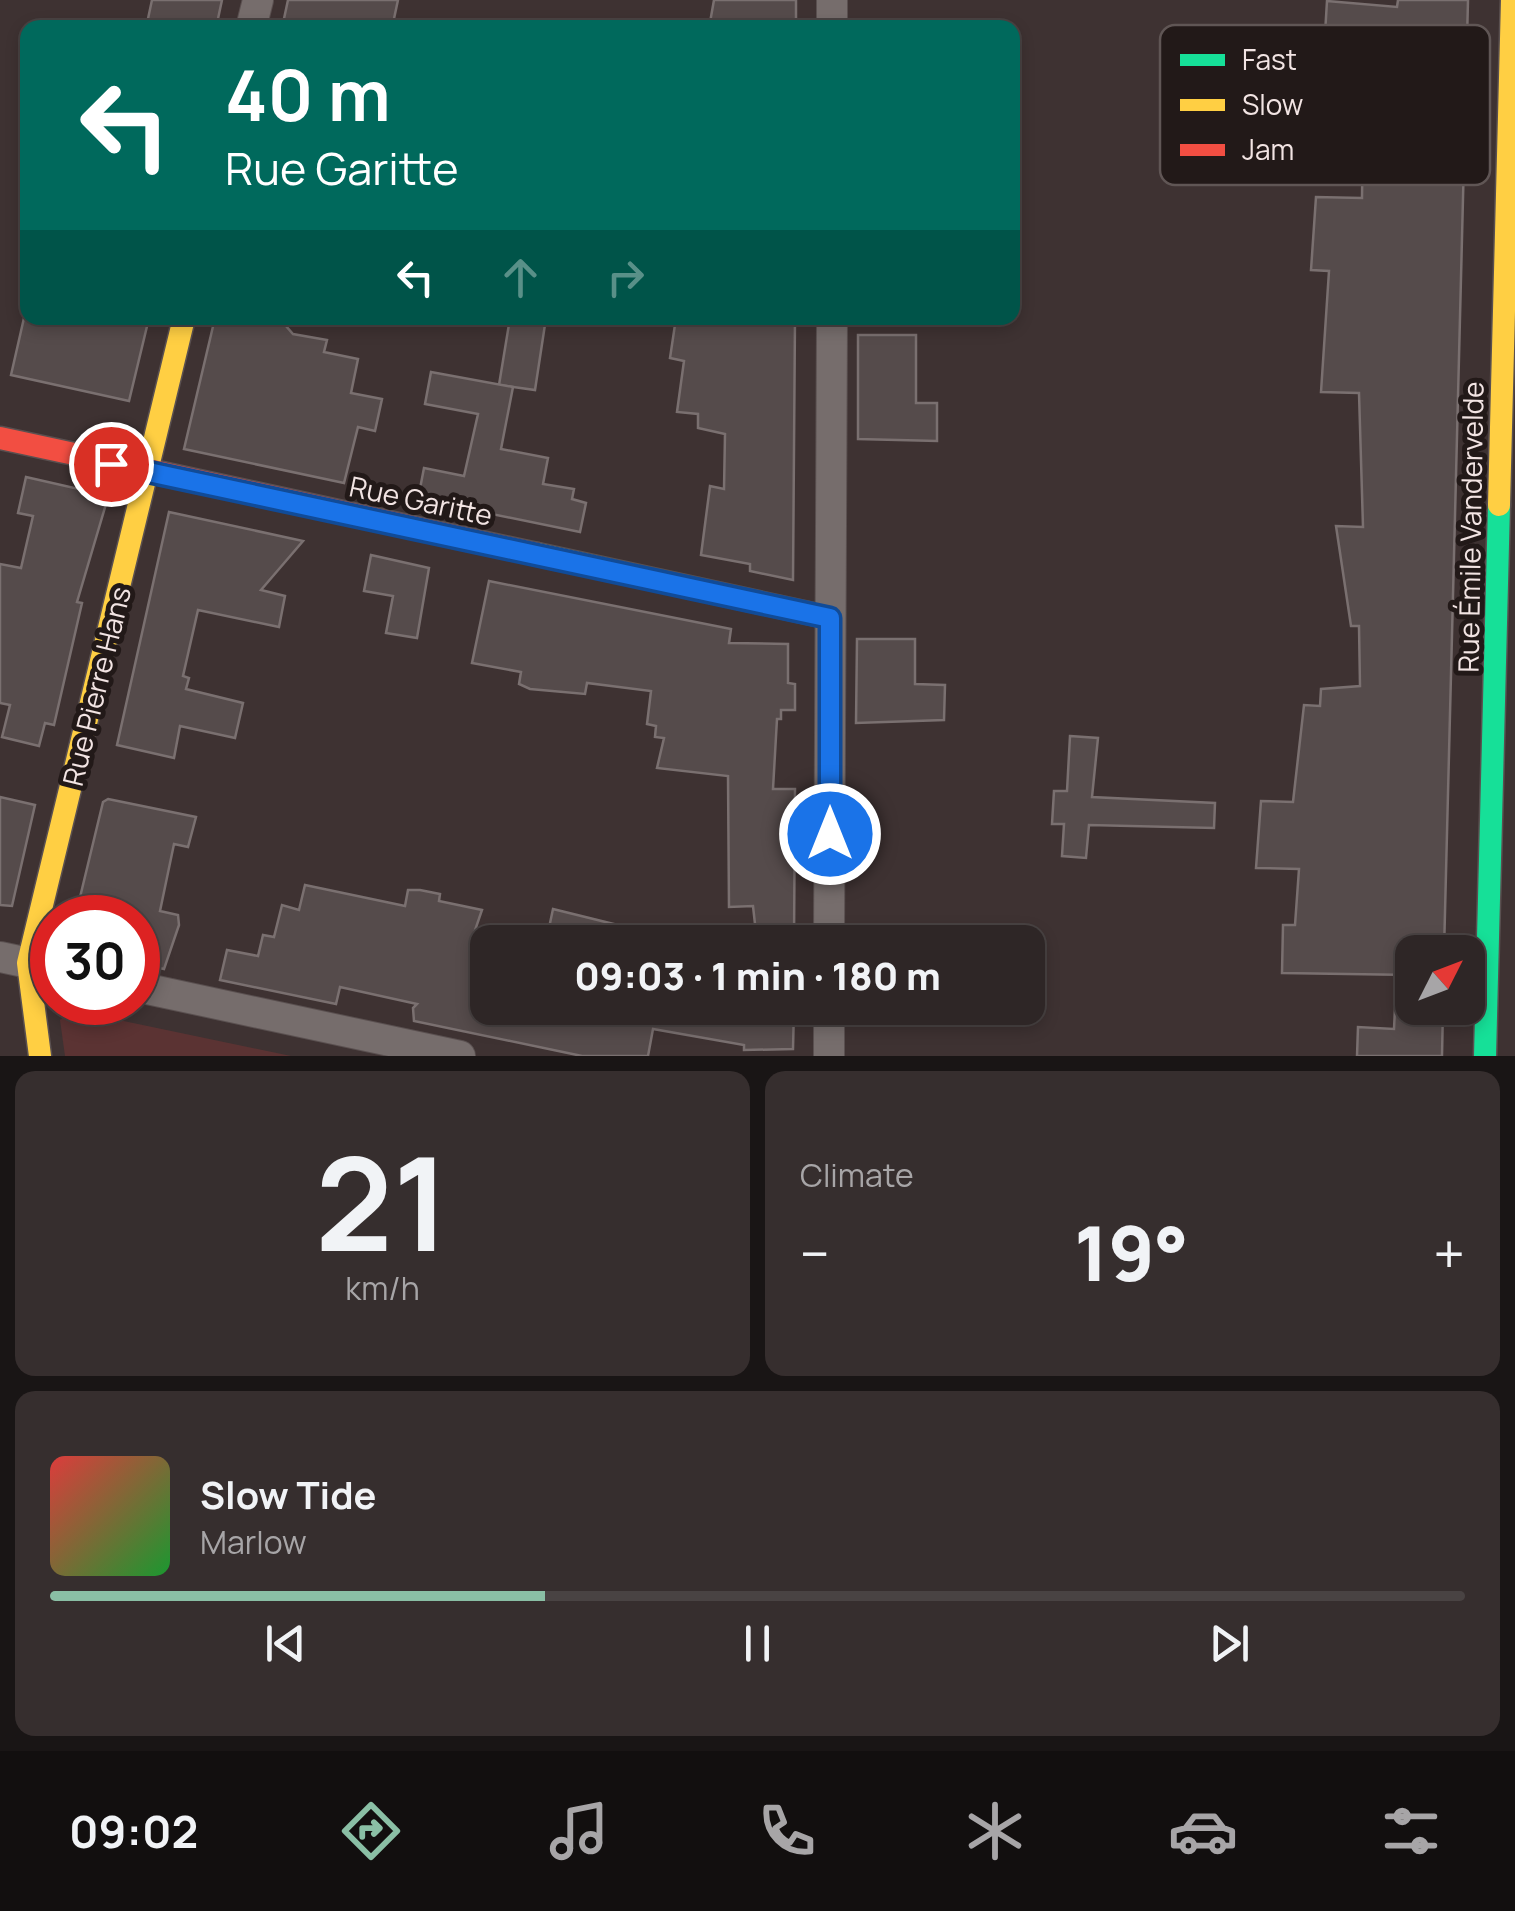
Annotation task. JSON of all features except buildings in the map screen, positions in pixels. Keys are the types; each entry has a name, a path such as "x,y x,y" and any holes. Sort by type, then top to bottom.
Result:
{"street":[{"name":"Rue Émile Vandervelde","path":"1485,1056 1504,887 1491,793 1500,636 1512,0"},
{"name":"Rue Pierre Hans","path":"40,1056 27,963 182,325"},
{"path":"829,925 832,325"},
{"name":"Rue Garitte","path":"0,438 830,618"},
{"path":"160,991 460,1056"},
{"path":"829,1025 829,1056"}],"shaded area":[{"path":"61,1025 143,1025 291,1056 65,1056"}],"traffic: fast":[{"path":"1485,1056 1499,505"}],"traffic: slow":[{"path":"1499,505 1512,0"},
{"path":"40,1056 28,963 182,325"},
{"path":"537,554 831,618"}],"traffic: jam":[{"path":"0,438 537,554"}],"route":[{"path":"111,464 830,618 830,834"}]}
